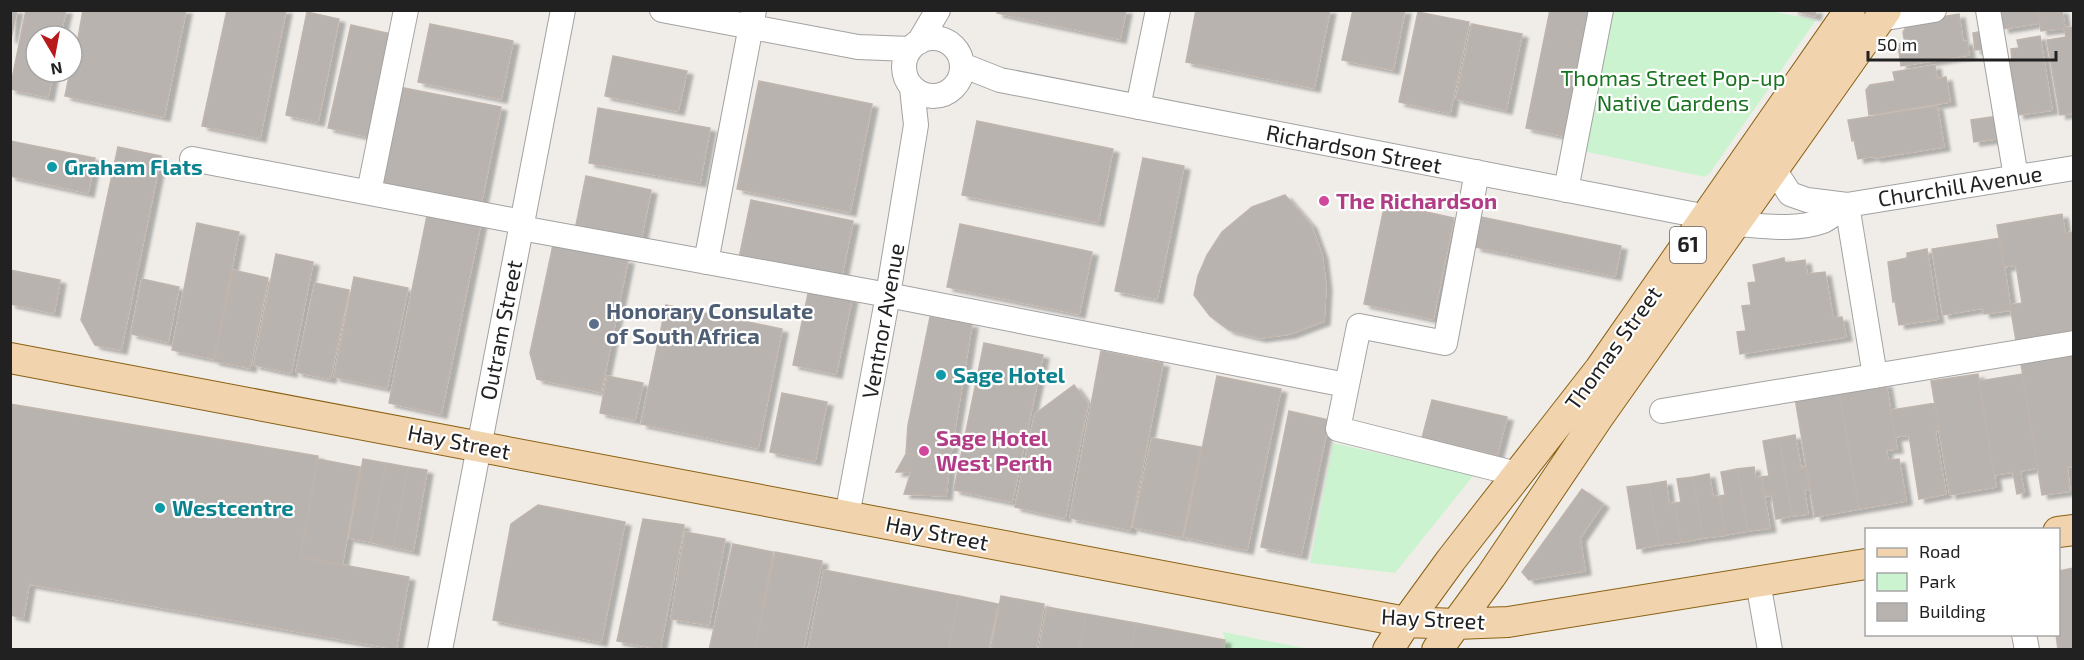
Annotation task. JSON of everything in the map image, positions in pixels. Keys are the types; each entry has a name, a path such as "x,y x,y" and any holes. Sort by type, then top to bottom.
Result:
{"main road":[{"name":"Thomas Street","path":"1388,650 1406,622 1517,474 1600,369 1850,10"},
{"name":"Thomas Street","path":"1437,650 1491,576 1599,416 1883,15"},
{"name":"Hay Street","path":"10,358 1406,622 1456,624 1529,619 1865,564"}],"street":[{"path":"369,192 406,10"},
{"name":"Outram Street","path":"440,650 563,10"},
{"path":"663,10 753,19 858,47 915,45 936,38 957,55"},
{"path":"909,84 904,64 938,10"},
{"path":"916,125 959,80 957,55 948,10"},
{"path":"1138,107 1158,10"},
{"path":"1566,190 1601,10"},
{"path":"1883,15 1934,10"},
{"path":"1988,10 2016,177"},
{"path":"706,262 753,19"},
{"path":"858,47 926,96 946,93"},
{"name":"Richardson Street","path":"957,55 1000,80 1707,217"},
{"name":"Richardson Street","path":"946,93 1000,80"},
{"name":"Ventnor Avenue","path":"847,516 888,295 916,125 909,84"},
{"path":"192,159 369,192 706,262 888,295 1346,385"},
{"name":"Churchill Avenue","path":"1777,167 1779,177 1790,194 1807,200 1847,205 2073,168"},
{"path":"1477,172 1444,343 1359,326 1338,429 1517,474"},
{"path":"1847,205 1875,376"},
{"name":"Churchill Avenue","path":"1736,224 1774,228 1799,226 1823,221 1847,205"},
{"path":"1662,411 2073,343"},
{"path":"1758,582 1770,650"}],"green space":[{"name":"Thomas Street Pop-up Native Gardens","path":"1766,10 1816,20 1705,177 1583,151 1609,11"},
{"path":"1333,443 1474,475 1395,573 1310,563"},
{"path":"1223,632 1309,649 1223,650 1225,640"}],"building":[{"path":"10,10 17,10 11,39 10,38"},
{"path":"26,10 66,10 63,24 24,24 24,84 51,84 48,97 10,89"},
{"path":"83,10 186,10 164,117 65,96 68,84 84,84 84,24 81,24"},
{"path":"227,10 286,10 260,138 202,126"},
{"path":"997,10 1126,10 1120,39 997,13"},
{"path":"1196,10 1330,10 1314,88 1186,62"},
{"path":"1353,10 1405,10 1393,70 1342,60"},
{"path":"1550,10 1590,10 1564,136 1526,128"},
{"path":"1792,10 1816,10 1815,16"},
{"path":"2000,10 2038,10 2040,23 2003,29"},
{"path":"2038,10 2062,10 2065,28 2041,31"},
{"path":"307,12 339,19 318,122 286,115"},
{"path":"1418,12 1469,22 1450,113 1399,102"},
{"path":"1959,14 1963,42 1967,41 1969,55 1901,66 1898,44 1905,44 1903,32 1910,22"},
{"path":"430,24 513,41 501,99 418,82"},
{"path":"1472,24 1522,34 1506,110 1456,99"},
{"path":"351,25 396,35 375,138 328,128"},
{"path":"2074,27 2074,113 2060,115 2047,40 2066,37 2064,28"},
{"path":"1983,31 1986,49 1975,50 1973,33"},
{"path":"2040,36 2052,110 2018,115 2009,60 2012,60 2011,49 2019,48 2017,40"},
{"path":"613,56 687,71 678,111 605,96"},
{"path":"1935,65 1937,79 1946,77 1950,102 1869,115 1866,90 1870,85 1895,81 1893,72"},
{"path":"759,81 872,104 850,212 737,189"},
{"path":"394,86 501,107 481,204 375,181"},
{"path":"1937,106 1944,147 1858,159 1848,120"},
{"path":"598,108 710,128 700,183 589,163"},
{"path":"1998,116 2002,138 1974,142 1971,120"},
{"path":"977,121 1113,149 1098,222 962,195"},
{"name":"Graham Flats","path":"10,141 95,158 88,193 10,176"},
{"path":"118,147 161,156 121,350 95,345 81,320"},
{"path":"1143,158 1184,166 1157,299 1115,291"},
{"path":"586,176 651,190 641,239 576,225"},
{"path":"1285,195 1311,225 1322,255 1326,286 1324,321 1290,334 1260,338 1229,330 1210,316 1194,295 1198,276 1207,255 1222,232 1252,207"},
{"path":"751,200 853,221 841,279 739,258"},
{"path":"1385,203 1454,218 1433,319 1364,304"},
{"path":"428,211 481,222 441,414 389,403"},
{"path":"2062,214 2065,233 2074,232 2074,338 2017,347 2010,305 2022,303 2016,265 2004,267 1997,225"},
{"path":"1481,217 1621,246 1615,276 1475,247"},
{"path":"197,223 239,232 214,359 172,350"},
{"path":"960,224 1092,252 1079,314 947,287"},
{"path":"2000,238 2011,310 1984,314 1983,308 1943,315 1932,249"},
{"path":"553,245 628,260 601,392 537,379 530,353"},
{"path":"1927,249 1938,319 1899,325 1895,301 1893,302 1888,262 1907,258 1907,253"},
{"path":"276,254 313,262 291,373 254,365"},
{"path":"1784,258 1785,263 1805,260 1807,274 1825,272 1833,318 1842,317 1846,337 1740,354 1737,332 1746,331 1742,306 1751,305 1748,283 1756,282 1753,265"},
{"path":"10,270 60,280 54,313 10,304"},
{"path":"233,270 268,278 250,368 214,361"},
{"path":"354,277 408,288 387,388 334,377"},
{"path":"142,279 179,287 168,342 131,334"},
{"path":"315,283 349,290 330,379 296,372"},
{"path":"809,289 852,298 836,374 793,365"},
{"path":"666,305 782,329 758,448 641,424"},
{"name":"Sage Hotel","path":"930,317 972,324 950,458 906,454 908,425"},
{"path":"984,343 1043,355 1012,502 954,490"},
{"path":"1101,351 1163,363 1130,530 1070,518"},
{"path":"2074,356 2074,466 2067,467 2070,491 2042,495 2021,364"},
{"path":"1978,374 1996,487 1950,495 1931,381"},
{"path":"2022,374 2038,468 2020,471 2024,492 2017,494 2013,472 1994,475 1979,381"},
{"path":"607,376 643,383 635,420 600,413"},
{"path":"1217,376 1281,389 1247,550 1184,537"},
{"path":"1886,383 1897,449 1886,450 1888,460 1899,459 1906,501 1859,509 1839,391"},
{"path":"1074,385 1088,404 1065,518 1015,507 1035,414"},
{"path":"1839,391 1859,509 1815,517 1795,398"},
{"path":"782,393 827,402 815,461 770,452"},
{"path":"1432,400 1507,417 1497,455 1422,438"},
{"path":"1935,403 1939,430 1935,431 1946,494 1919,499 1909,435 1895,437 1891,410"},
{"name":"Westcentre","path":"10,404 318,456 300,557 409,577 396,649 29,584 23,618 10,615"},
{"path":"1289,411 1329,420 1301,555 1261,547"},
{"path":"1795,435 1801,468 1806,467 1809,489 1804,490 1808,514 1792,516 1779,438"},
{"path":"1152,438 1201,447 1182,537 1133,527"},
{"path":"1779,438 1792,516 1776,519 1772,495 1765,496 1762,477 1769,476 1763,441"},
{"path":"906,454 950,458 946,496 904,494 911,472 896,472"},
{"path":"318,459 360,467 342,565 300,557"},
{"path":"363,459 386,463 371,542 349,538"},
{"path":"386,463 408,467 393,547 371,542"},
{"path":"408,467 427,470 413,551 393,547"},
{"path":"1754,467 1755,478 1761,477 1770,528 1748,531 1737,469"},
{"path":"1737,469 1748,531 1726,535 1719,496 1725,495 1721,472"},
{"path":"1709,474 1713,497 1719,496 1726,535 1703,538 1693,477"},
{"path":"1693,477 1703,538 1681,542 1675,503 1681,502 1677,479"},
{"path":"1666,481 1669,504 1675,503 1681,542 1659,545 1649,484"},
{"path":"1649,484 1659,545 1637,549 1627,487"},
{"path":"1582,489 1603,504 1580,538 1585,571 1529,580 1522,572"},
{"path":"538,505 625,522 601,642 493,620 511,524"},
{"path":"643,519 684,525 660,649 617,641"},
{"path":"685,532 725,539 709,625 671,619"},
{"path":"733,544 773,552 755,650 709,650"},
{"path":"775,552 822,561 803,650 755,650"},
{"path":"2074,568 2074,650 2058,650 2056,636 2060,636 2060,571"},
{"path":"824,570 959,596 948,650 808,650"},
{"path":"959,596 998,604 988,650 948,650"},
{"path":"1001,596 1044,604 1036,650 991,650"},
{"path":"1047,607 1086,614 1079,650 1039,650"},
{"path":"1086,614 1136,623 1131,650 1079,650"},
{"path":"1136,623 1225,640 1223,650 1131,650"}],"place":[{"name":"Graham Flats","path":"52,167"},
{"name":"The Richardson","path":"1324,201"},
{"name":"Honorary Consulate of South Africa","path":"594,324"},
{"name":"Sage Hotel","path":"941,375"},
{"name":"Sage Hotel West Perth","path":"924,451"},
{"name":"Westcentre","path":"160,508"}]}
